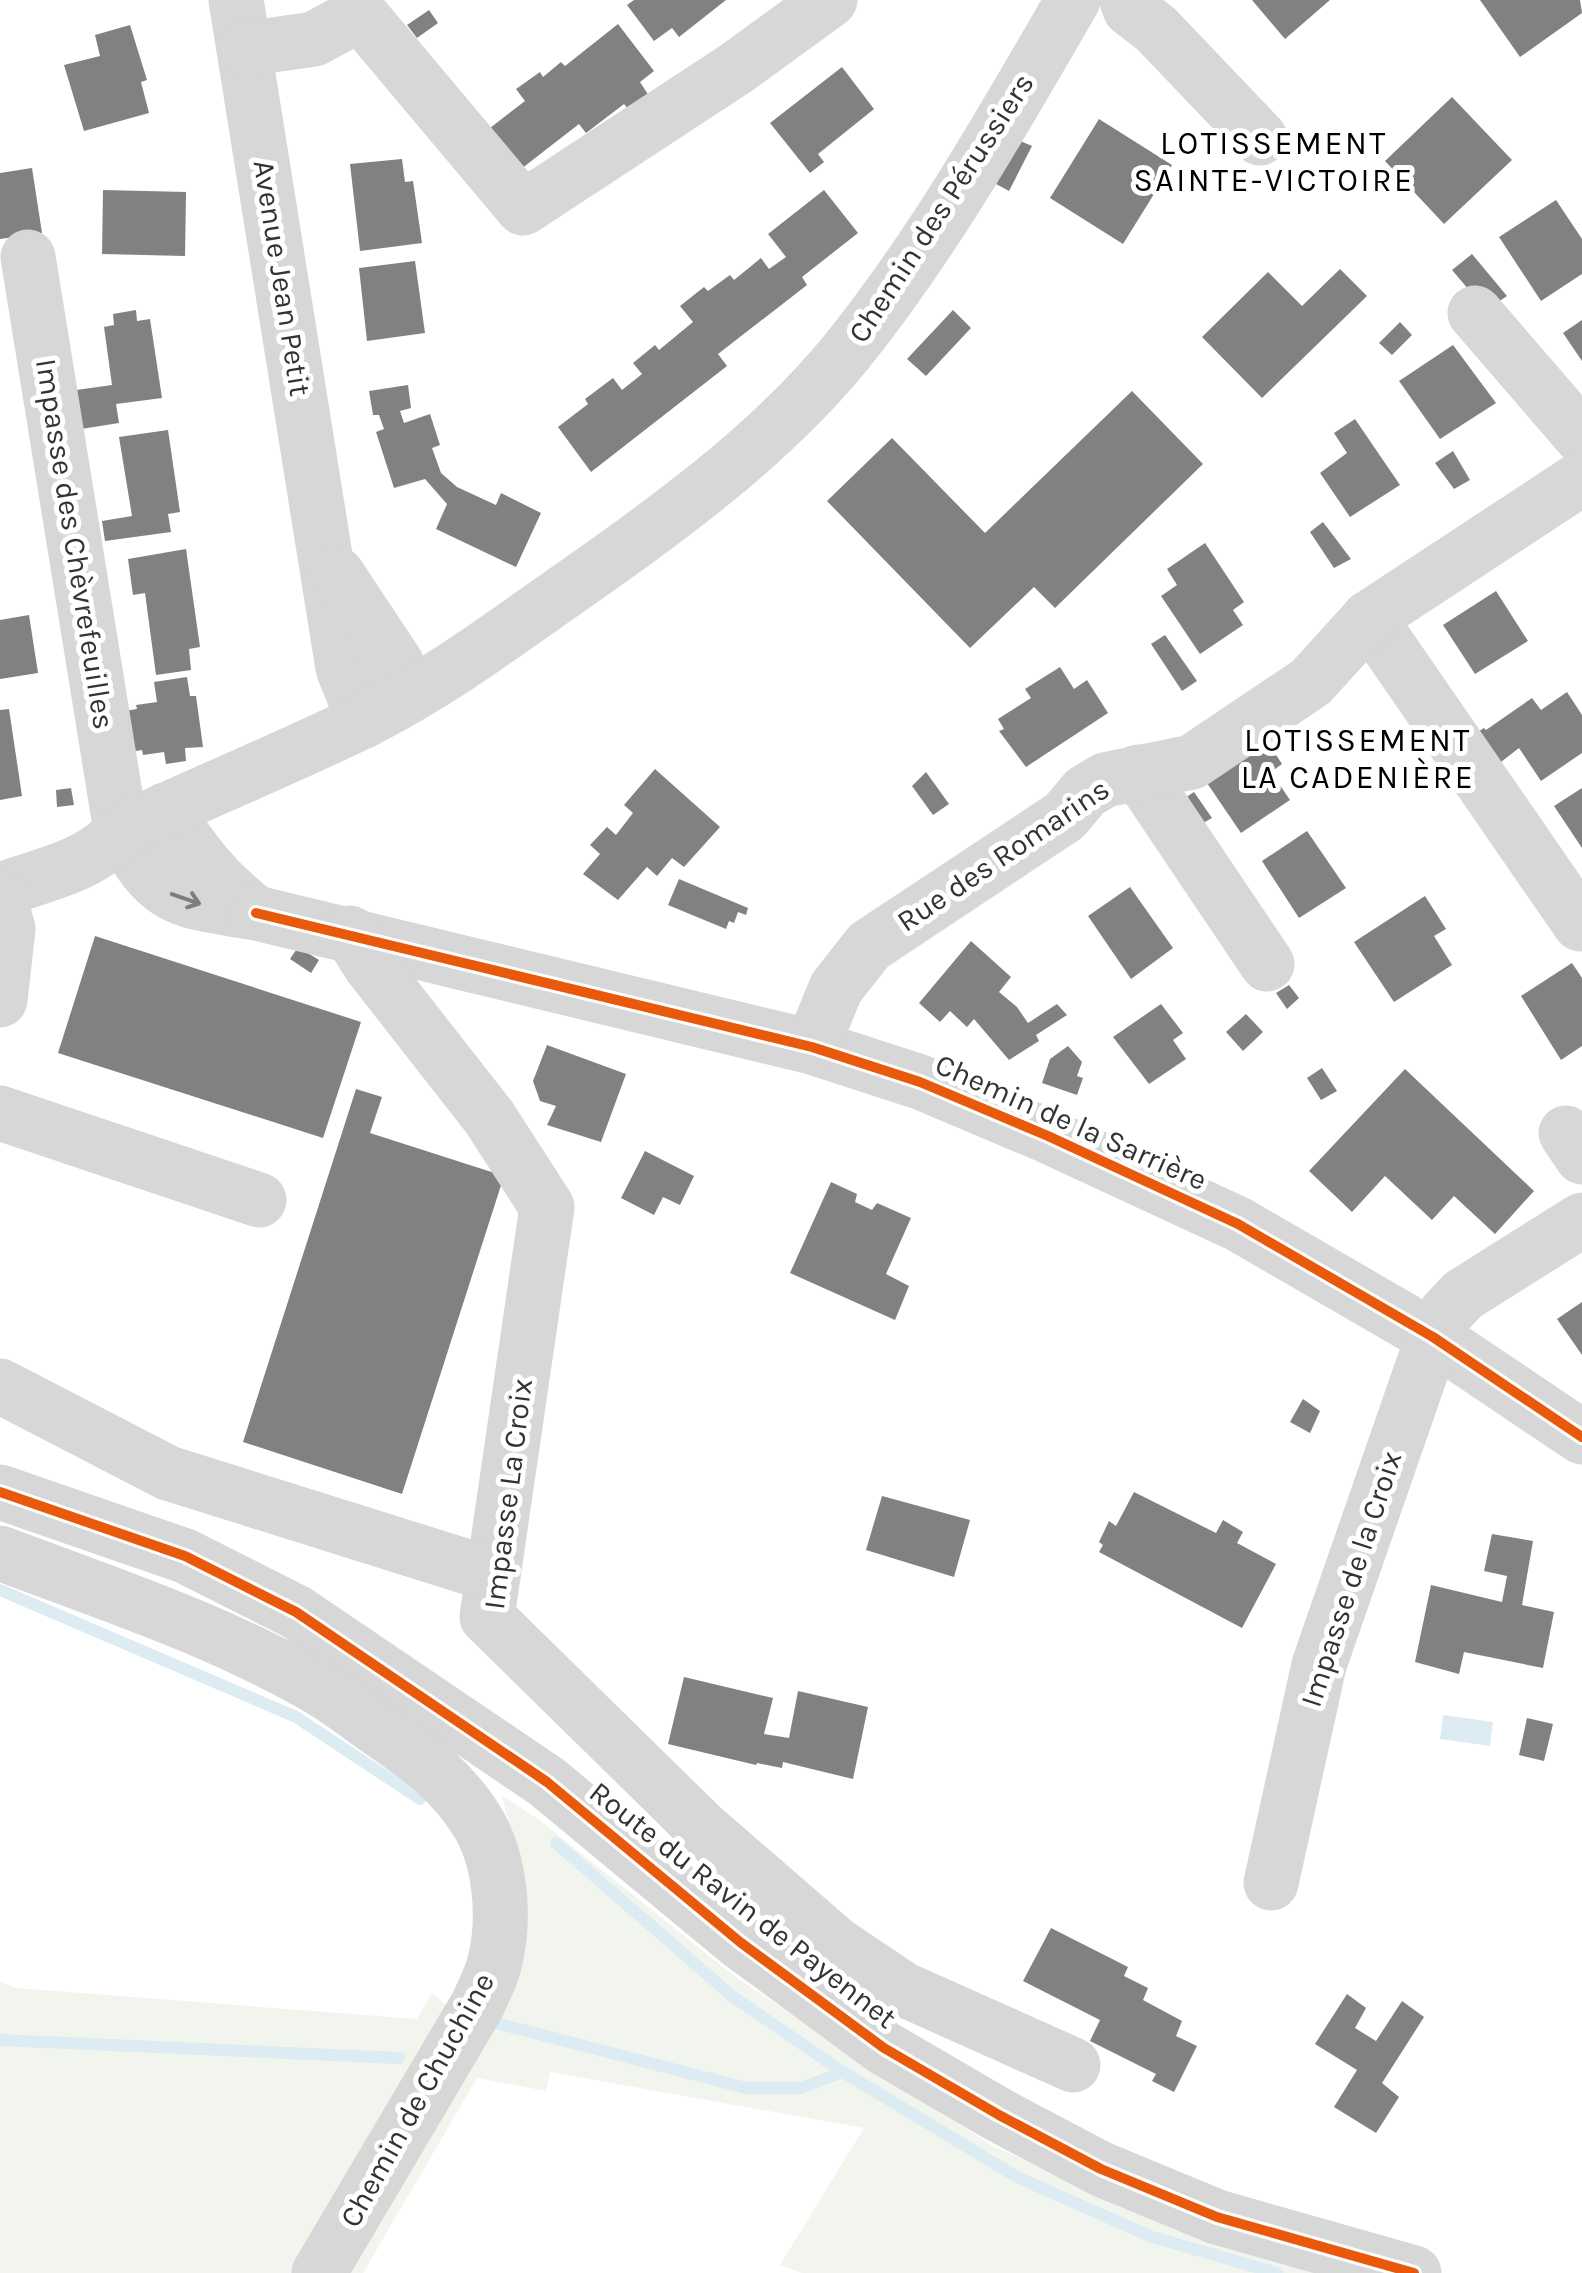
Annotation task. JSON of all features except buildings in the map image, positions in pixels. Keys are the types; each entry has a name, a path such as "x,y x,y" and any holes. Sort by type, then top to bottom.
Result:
{"street":[{"path":"240,25 314,39 370,7 523,208 735,70 830,0"},
{"path":"1071,4 1128,4 1260,138"},
{"name":"Chemin des Pérussiers","path":"143,821 364,721 412,694 610,560 689,501 788,416 848,350 932,231 1071,4"},
{"name":"Avenue Jean Petit","path":"240,25 343,668 364,721"},
{"name":"Impasse des Chèvrefeuilles","path":"28,256 143,821"},
{"path":"1475,313 1581,470"},
{"name":"Rue des Romarins","path":"812,1047 836,988 869,946 1064,816 1094,785 1192,762 1311,682 1369,618 1581,470"},
{"name":"Avenue Jean Petit","path":"327,556 412,694"},
{"path":"1369,618 1580,924"},
{"path":"1138,772 1267,964"},
{"path":"0,862 52,839 143,821"},
{"path":"0,890 92,857 143,821"},
{"name":"Chemin de la Sarrière","path":"143,821 141,867 174,896 350,933 812,1047 920,1082 1048,1136 1238,1224 1433,1338 1582,1438"},
{"path":"0,899 8,930 0,1000"},
{"name":"Impasse La Croix","path":"350,933 370,965 490,1116 547,1207 487,1617 701,1827 836,1944 904,1990 1072,2065"},
{"path":"0,1113 259,1200"},
{"name":"Impasse de la Croix","path":"1271,1883 1318,1665 1433,1338 1446,1313 1463,1296 1582,1220"},
{"path":"0,1386 168,1472 493,1576"},
{"path":"0,1463 156,1534 185,1556"},
{"path":"0,1492 185,1556"},
{"name":"Chemin de Chuchine","path":"0,1553 193,1627 323,1690 428,1764 458,1791 482,1831 496,1872 500,1917 495,1962 478,2004 319,2273"},
{"name":"Route du Ravin de Payennet","path":"185,1556 296,1612 456,1719 546,1782 740,1942 884,2048 999,2116 1101,2169 1217,2216 1414,2273"}],"shaded area":[{"path":"1443,1715 1493,1722 1490,1746 1440,1739"},
{"path":"502,1796 538,1819 737,1978 993,2146 1180,2227 1350,2273 802,2273 780,2265 864,2128 550,2072 546,2091 477,2078 363,2273 336,2273 516,1849"},
{"path":"0,1982 16,1988 417,2019 432,1993 452,2010 300,2273 0,2273"}],"waterway":[{"path":"0,1590 296,1717 420,1799"},
{"path":"556,1843 732,1996 843,2072 1019,2178 1152,2237 1277,2273"},
{"path":"496,2023 746,2088 801,2088 843,2072"},
{"path":"0,2040 399,2058"}],"cycle path":[{"path":"256,913 812,1047 920,1082 1238,1224 1433,1337 1582,1437"},
{"path":"0,1492 185,1556 296,1612 547,1782 740,1942 884,2048 999,2115 1101,2169 1217,2217 1414,2273"}],"district":[{"name":"LOTISSEMENT SAINTE-VICTOIRE","path":"1274,162"},
{"name":"LOTISSEMENT LA CADENIÈRE","path":"1358,758"}]}
